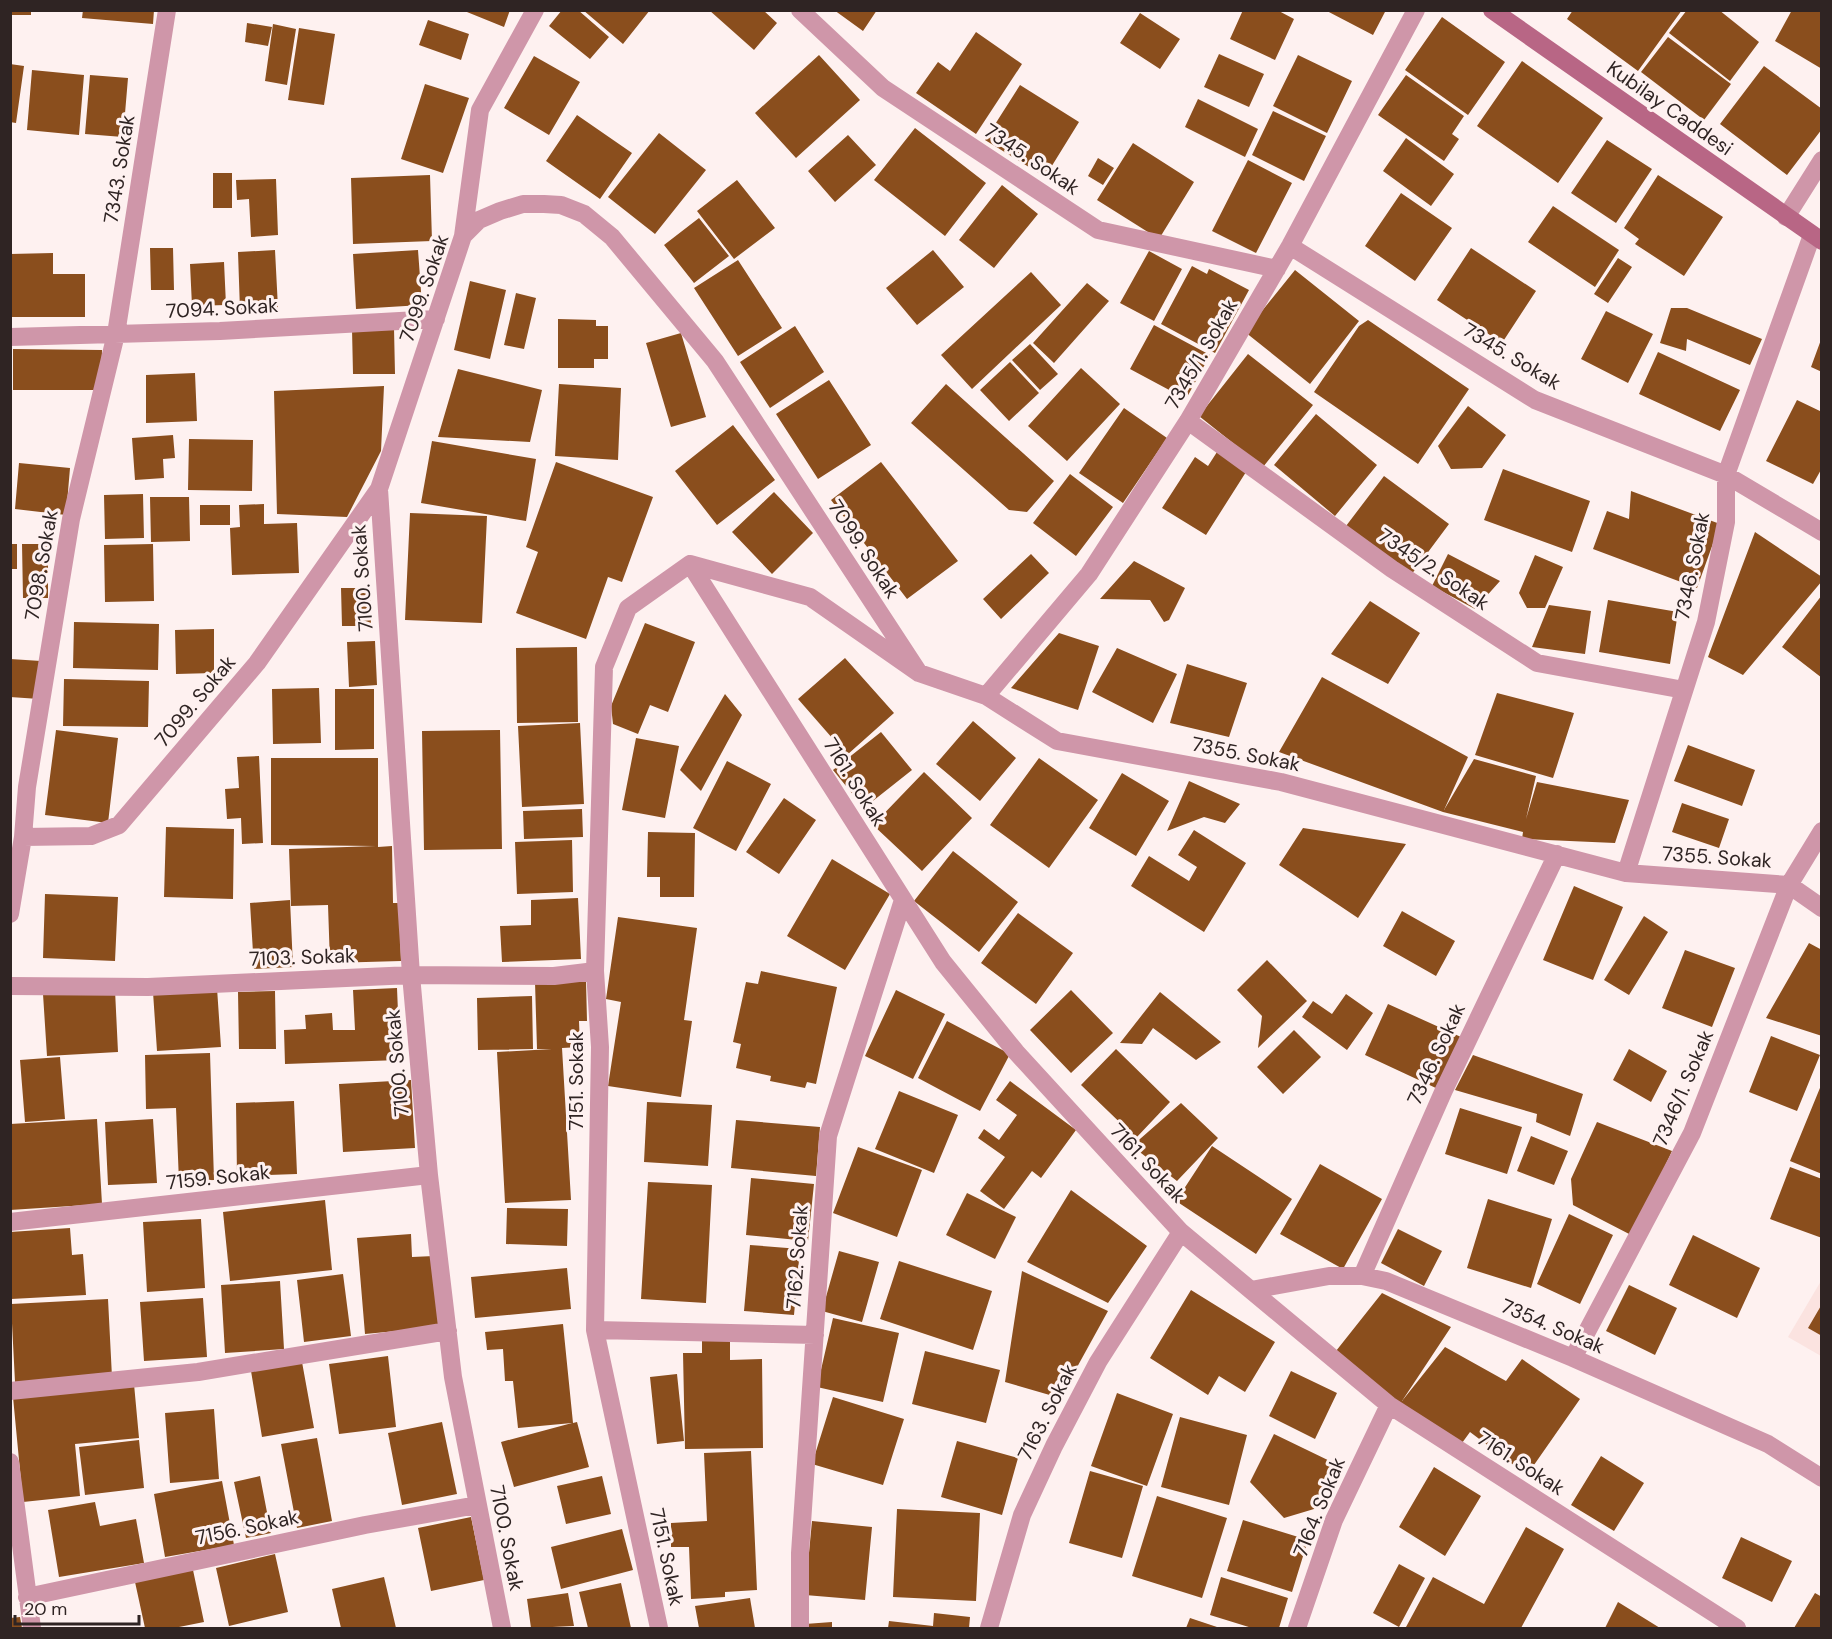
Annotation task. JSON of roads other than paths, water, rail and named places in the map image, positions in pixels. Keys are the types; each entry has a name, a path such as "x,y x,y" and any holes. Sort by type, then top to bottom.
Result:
{"street":[{"name":"7343. Sokak","path":"116,334 167,10"},
{"path":"463,236 480,110 535,10"},
{"name":"7345. Sokak","path":"800,10 883,88 1098,230 1277,269"},
{"name":"7345/1. Sokak","path":"986,696 1089,574 1188,421 1290,246 1416,10"},
{"name":"Kubilay Caddesi","path":"1492,10 1817,238"},
{"path":"1786,217 1821,159"},
{"name":"7099. Sokak","path":"23,837 91,836 119,825 257,663 379,489 463,236 478,220 523,204 561,205 584,214 612,237 715,361 919,673"},
{"name":"7346. Sokak","path":"1626,873 1706,622 1726,522 1726,475 1817,238"},
{"name":"7345. Sokak","path":"1290,246 1534,400 1726,475 1821,532"},
{"name":"7094. Sokak","path":"10,337 220,331 436,319"},
{"name":"7098. Sokak","path":"10,914 23,837 19,787 71,519 116,334"},
{"name":"7345/2. Sokak","path":"1188,421 1392,569 1537,663 1684,690"},
{"name":"7100. Sokak","path":"379,489 411,975 429,1175 453,1377 502,1629"},
{"name":"7355. Sokak","path":"690,564 810,597 919,673 986,696 1057,741 1281,782 1626,873 1789,885 1821,908"},
{"name":"7161. Sokak","path":"690,564 943,962 1016,1052 1181,1232 1389,1405 1734,1628"},
{"name":"7151. Sokak","path":"659,1629 595,1330 600,1047 595,971 604,667 628,608 690,564"},
{"name":"7346/1. Sokak","path":"1573,1358 1692,1133 1789,885 1821,831"},
{"name":"7346. Sokak","path":"1362,1276 1444,1090 1557,854"},
{"name":"7162. Sokak","path":"800,1629 800,1553 828,1136 903,900"},
{"name":"7103. Sokak","path":"10,986 148,987 411,975 554,976 595,971"},
{"name":"7159. Sokak","path":"10,1222 429,1175"},
{"name":"7163. Sokak","path":"989,1629 1023,1515 1054,1446 1098,1362 1181,1232"},
{"name":"7354. Sokak","path":"1251,1290 1329,1276 1362,1276 1386,1281 1573,1358 1768,1444 1821,1478"},
{"path":"595,1330 815,1335"},
{"path":"10,1391 198,1372 448,1331"},
{"name":"7164. Sokak","path":"1297,1629 1334,1520 1389,1405"},
{"path":"10,1462 32,1629"},
{"name":"7156. Sokak","path":"27,1597 365,1525 477,1505"}]}
